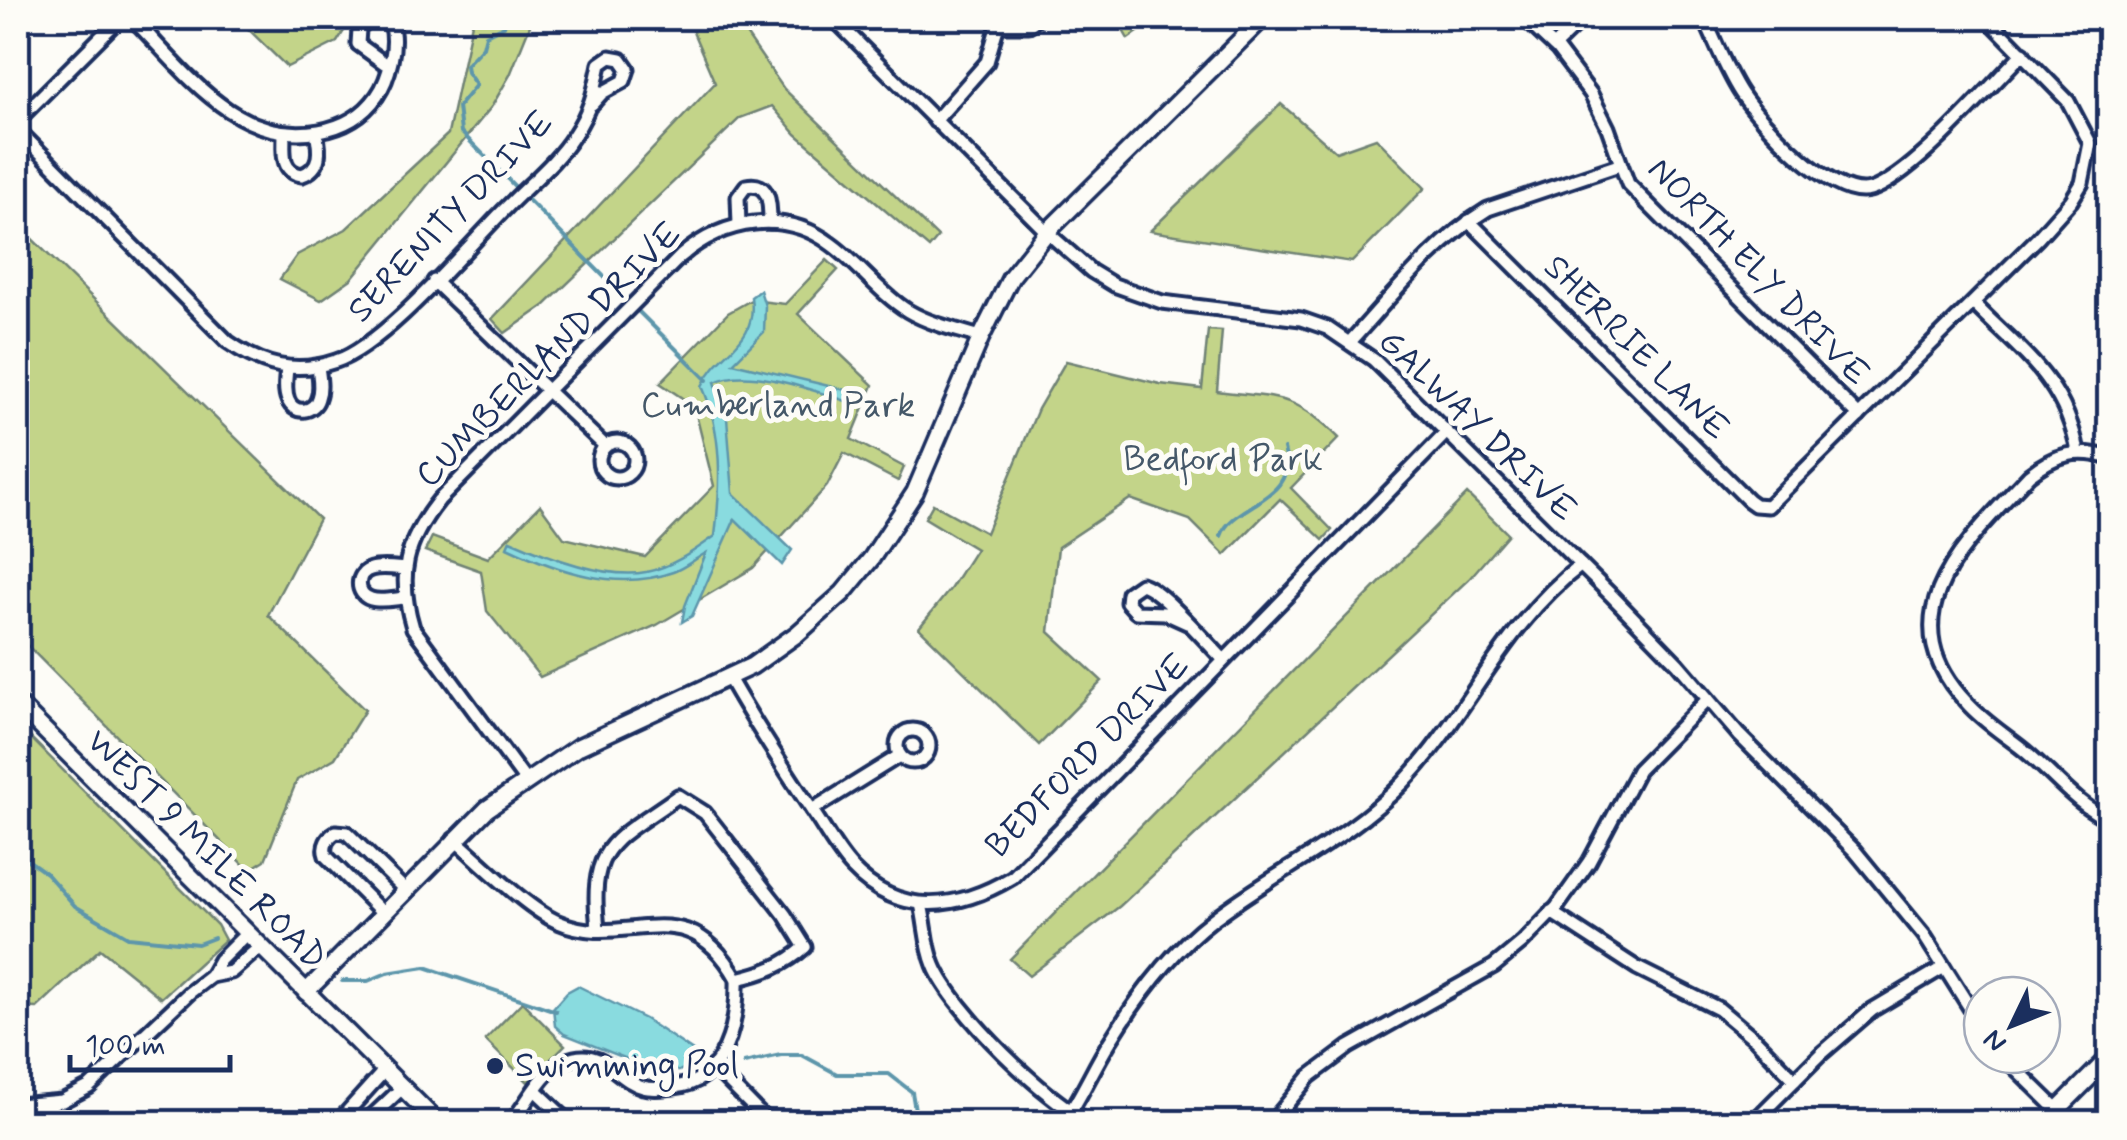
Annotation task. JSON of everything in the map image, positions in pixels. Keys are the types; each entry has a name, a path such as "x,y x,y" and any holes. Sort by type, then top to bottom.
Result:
{"street":[{"path":"18,120 120,18"},
{"path":"132,18 236,118 284,134 316,132 354,118 382,87 387,66"},
{"name":"GALWAY DRIVE","path":"833,18 1091,272 1138,294 1199,308 1301,319 1327,328 1374,360 1581,566 1879,878 1962,995"},
{"path":"935,122 987,62 1000,21 1029,25 1038,18"},
{"path":"306,992 487,809 578,747 730,678 769,655 843,592 871,559 914,492 1011,278 1047,232 1263,18"},
{"name":"NORTH ELY DRIVE","path":"1524,18 1554,46 1591,94 1628,184 1859,416"},
{"path":"1554,46 1584,18"},
{"path":"1704,18 1733,80 1755,111 1816,170 1834,184 1856,192 1887,182 1902,172 2023,53"},
{"path":"1859,416 1974,304 2062,212 2082,183 2090,154 2084,128 2068,101 1988,18"},
{"name":"SERENITY DRIVE","path":"18,130 228,342 249,356 287,368 318,366 358,352 559,155 592,104"},
{"path":"284,134 285,164 291,172 302,175 312,171 318,160 316,132"},
{"path":"1350,342 1469,222 1488,210 1618,165"},
{"path":"740,225 738,197 746,186 753,184 765,189 769,196 770,222"},
{"name":"CUMBERLAND DRIVE","path":"526,780 413,628 404,598 405,569 414,536 439,500 692,246 715,232 740,225 770,222 796,227 823,239 908,311 981,337"},
{"name":"SHERRIE LANE","path":"1469,222 1754,505 1768,506 1859,416"},
{"path":"434,281 605,446"},
{"path":"1974,304 2059,393 2073,422 2078,452"},
{"path":"287,368 288,400 294,408 304,410 312,407 319,396 318,366"},
{"name":"BEDFORD DRIVE","path":"730,678 812,810 854,869 872,885 921,904 950,904 970,898 1013,877 1446,433"},
{"path":"2110,458 2078,452 2060,455 2029,475 1961,549 1940,586 1932,630 1945,673 1966,702 2036,759 2083,804 2110,820"},
{"path":"1068,1118 1108,1044 1174,957 1208,922 1380,806 1408,778 1522,623 1581,566"},
{"path":"404,598 369,599 362,594 359,584 368,569 405,569"},
{"path":"1187,623 1165,613 1136,612 1127,602 1128,592 1141,584 1150,586 1187,623 1223,659"},
{"path":"1272,1122 1322,1067 1406,1014 1494,966 1551,912 1589,862 1638,770 1708,699"},
{"name":"WEST 9 MILE ROAD","path":"18,704 437,1122"},
{"path":"812,810 900,756"},
{"path":"598,928 595,892 603,854 678,796 704,813 785,915 805,947 790,960 762,974 737,979"},
{"path":"382,912 326,856 329,838 336,832 347,833 404,890"},
{"path":"454,839 546,916 565,924 598,928 671,926 700,936 737,979 732,1034 722,1056 692,1084 649,1088 637,1085 601,1060 574,1058 553,1069 511,1122"},
{"path":"921,904 934,966 946,986 1068,1118 1090,1122"},
{"path":"1551,912 1637,968 1719,1010 1795,1080"},
{"path":"18,1104 50,1103 78,1094 99,1080 169,1010 212,976 220,960 247,934"},
{"path":"212,976 231,972 260,947"},
{"path":"1752,1122 1872,1010 1944,967"},
{"path":"2051,1117 2110,1057"},
{"path":"713,1066 768,1122"},
{"path":"338,1122 384,1071"},
{"path":"2018,1075 2051,1117 2070,1122"},
{"path":"366,1122 402,1088"},
{"path":"535,1090 569,1122"},
{"path":"50,1103 53,1122"}],"green space":[{"path":"237,18 352,18 337,42 287,67"},
{"path":"473,18 533,18 510,75 492,106 351,279 321,300 280,279 297,255 346,229 448,134"},
{"path":"687,18 735,18 784,89 938,237 929,248 796,134 772,106 740,118 545,305 505,333 492,319 715,83"},
{"path":"1116,18 1158,18 1128,39"},
{"path":"1281,104 1336,152 1376,138 1425,188 1352,262 1150,231"},
{"path":"18,225 319,519 268,615 365,710 335,758 297,780 265,860 249,870 18,636"},
{"name":"Cumberland Park","path":"827,260 838,270 798,314 873,385 851,439 904,467 898,481 844,453 827,486 753,568 657,625 540,677 487,611 481,571 425,551 432,537 488,558 540,505 564,538 645,557 714,486 694,406 660,383 728,313 751,300 785,304"},
{"name":"Bedford Park","path":"1208,330 1222,331 1217,391 1284,400 1309,412 1339,438 1291,488 1332,530 1323,540 1280,499 1225,555 1190,520 1130,499 1058,547 1049,632 1102,681 1039,745 919,628 976,549 925,518 933,504 986,533 1038,409 1066,361 1160,384 1202,389"},
{"path":"1467,494 1508,534 1469,579 1120,906 1029,976 1010,959"},
{"path":"18,725 217,925 225,940 161,998 100,949 37,1008 18,1007"},
{"path":"522,1002 565,1045 528,1082 485,1040"}],"water":[{"path":"760,290 765,306 764,332 733,363 866,395 862,406 767,379 730,377 715,382 727,418 733,493 792,550 782,565 735,519 692,616 682,622 706,553 673,572 630,580 567,571 507,547 510,540 576,565 630,574 665,566 715,536 719,460 714,422 702,386 743,336 752,313 751,297"},
{"path":"578,986 645,1019 696,1053 698,1061 679,1071 660,1072 564,1034 555,1026 553,1008"}],"waterway":[{"path":"506,18 504,26 486,35 483,47 466,65 476,85 458,107 461,132 629,302"},
{"path":"636,309 707,380"},
{"path":"1221,536 1228,525 1274,490 1282,479 1286,466 1284,449"},
{"path":"18,853 46,873 75,906 128,937 198,944 214,938"},
{"path":"342,981 368,981 387,973 425,967 556,1011"},
{"path":"744,1063 802,1055 837,1074 889,1074 912,1092 915,1110 927,1122"}],"place":[{"name":"Swimming Pool","path":"495,1066"}]}
